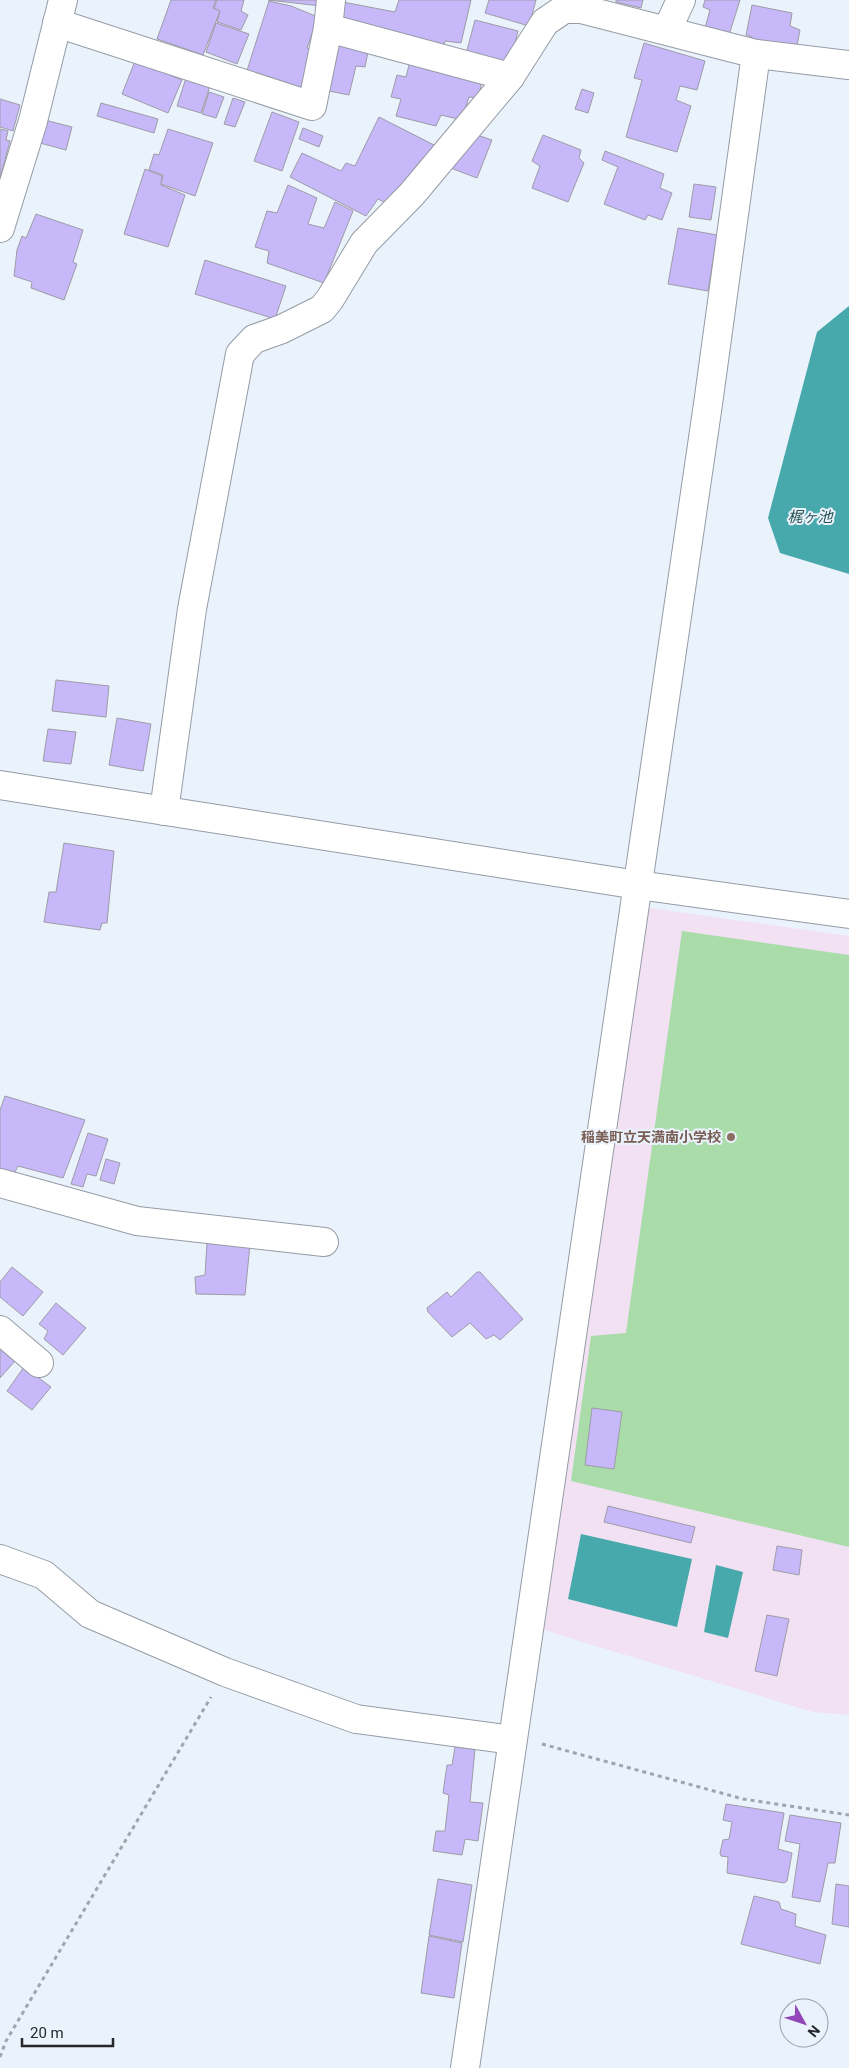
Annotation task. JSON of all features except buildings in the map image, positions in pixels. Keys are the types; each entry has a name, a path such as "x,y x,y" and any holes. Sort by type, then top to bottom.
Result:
{"street":[{"path":"0,228 34,121 60,12 312,106 328,28 331,0"},
{"path":"667,30 681,0"},
{"path":"164,811 192,609 240,354 254,339 282,329 322,309 364,243 412,194 510,76 545,22 565,4 756,54 849,65"},
{"path":"328,28 510,76"},
{"path":"465,2068 708,404 756,54"},
{"path":"0,785 638,885 849,914"},
{"path":"0,1183 136,1221 324,1242"},
{"path":"0,1330 38,1362"},
{"path":"0,1559 44,1575 90,1614 225,1672 356,1719 512,1740"}],"path":[{"path":"0,2057 6,2042 225,1672"},
{"path":"512,1740 547,1745 743,1799 849,1815"}],"shaded area":[{"name":"稲美町立天満南小学校","path":"649,908 849,936 849,1715 813,1712 540,1629 581,1338"}],"green space":[{"name":"稲美町立天満南小学校","path":"682,931 849,955 849,1547 571,1481 591,1336 626,1333"}],"water":[{"name":"梶ヶ池","path":"849,306 849,574 780,553 768,518 817,332"},
{"path":"581,1534 692,1559 677,1627 568,1599"},
{"path":"716,1565 743,1572 728,1638 704,1632"}],"place":[{"name":"稲美町立天満南小学校","path":"731,1137"}]}
